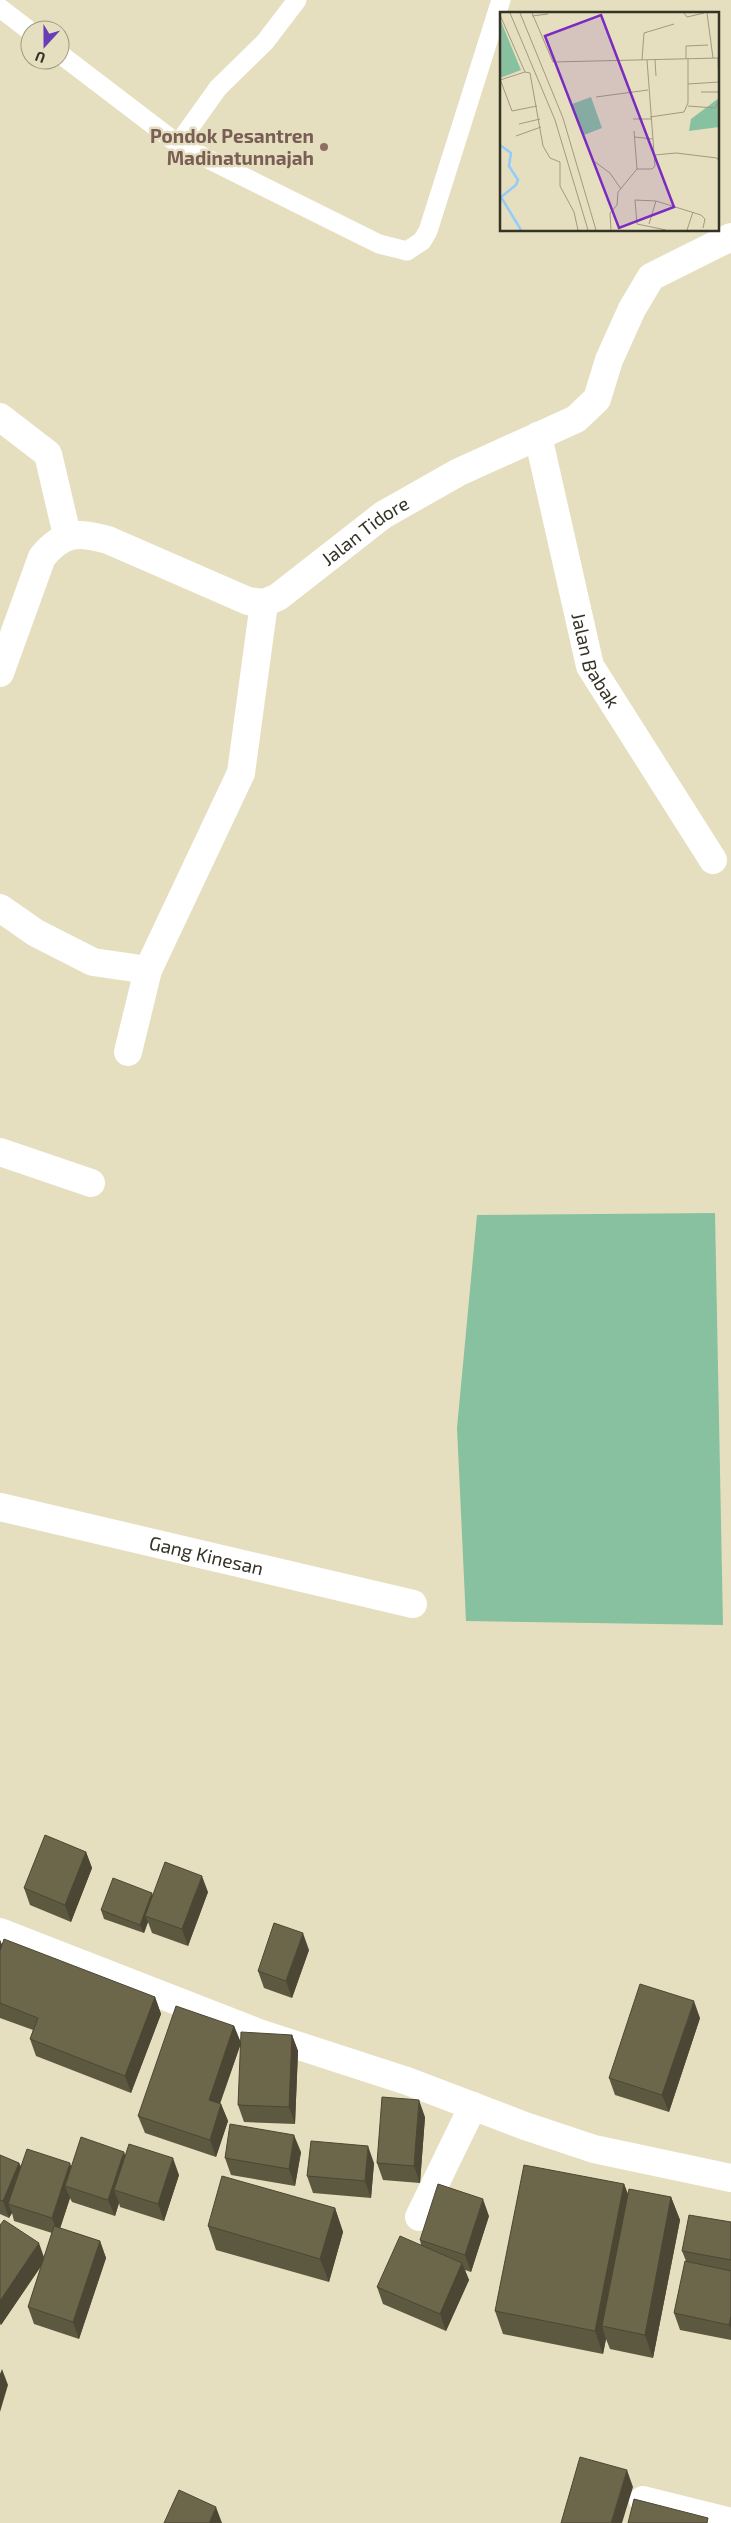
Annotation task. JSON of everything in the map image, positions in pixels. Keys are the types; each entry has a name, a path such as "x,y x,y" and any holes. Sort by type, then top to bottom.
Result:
{"street":[{"name":"Jalan Tidore","path":"264,603 278,597 383,515 459,472 576,419 597,399 609,360 632,309 651,277 731,237"},
{"path":"0,417 48,454 67,535"},
{"name":"Jalan Babak","path":"538,436 590,666 713,860"},
{"path":"0,673 42,557 52,544 67,535 85,534 108,540 248,601 264,603 240,773 148,970 128,1052"},
{"path":"0,908 36,933 93,962 148,970"},
{"path":"0,1152 91,1183"},
{"name":"Gang Kinesan","path":"0,1506 412,1604"},
{"path":"0,1932 259,2033 407,2081 594,2149 731,2178"},
{"path":"419,2217 473,2106"},
{"path":"643,2500 731,2522"}],"lane":[{"path":"178,144 218,88 265,42 297,0"},
{"path":"70,62 178,144 379,244 407,251 422,241 428,231 501,0"},
{"path":"0,8 20,23"}],"green space":[{"path":"715,1213 723,1625 466,1621 457,1428 477,1215"}],"building":[{"path":"45,1835 86,1852 65,1905 24,1888"},
{"path":"165,1862 202,1876 182,1929 145,1916"},
{"path":"113,1878 152,1893 140,1925 101,1910"},
{"path":"274,1923 303,1933 286,1981 258,1971"},
{"path":"4,1939 155,1997 125,2076 30,2039 38,2018 0,2003 0,1951"},
{"path":"640,1984 694,2001 662,2095 609,2078"},
{"path":"176,2006 234,2026 209,2100 221,2104 210,2140 138,2116"},
{"path":"241,2032 292,2035 289,2107 238,2105"},
{"path":"382,2097 419,2100 414,2166 377,2163"},
{"path":"230,2124 294,2135 289,2169 225,2158"},
{"path":"81,2137 124,2152 108,2200 65,2186"},
{"path":"311,2141 368,2146 365,2181 307,2176"},
{"path":"129,2144 173,2158 158,2204 114,2190"},
{"path":"27,2149 70,2163 52,2218 8,2204"},
{"path":"0,2155 19,2163 3,2201 0,2200"},
{"path":"524,2165 624,2184 595,2331 495,2311"},
{"path":"222,2176 335,2208 320,2259 208,2226"},
{"path":"438,2184 483,2199 465,2255 420,2240"},
{"path":"629,2189 671,2197 645,2335 602,2326"},
{"path":"689,2215 731,2222 731,2260 682,2251"},
{"path":"4,2220 39,2243 0,2301 0,2225"},
{"path":"54,2226 100,2241 73,2322 28,2307"},
{"path":"400,2236 462,2263 440,2314 377,2287"},
{"path":"685,2261 731,2271 731,2316 729,2325 674,2313"},
{"path":"580,2457 627,2470 611,2523 561,2523"},
{"path":"179,2490 216,2507 209,2523 164,2523"},
{"path":"634,2499 708,2518 707,2523 628,2523"}],"place":[{"name":"Pondok Pesantren Madinatunnajah","path":"324,147"}]}
